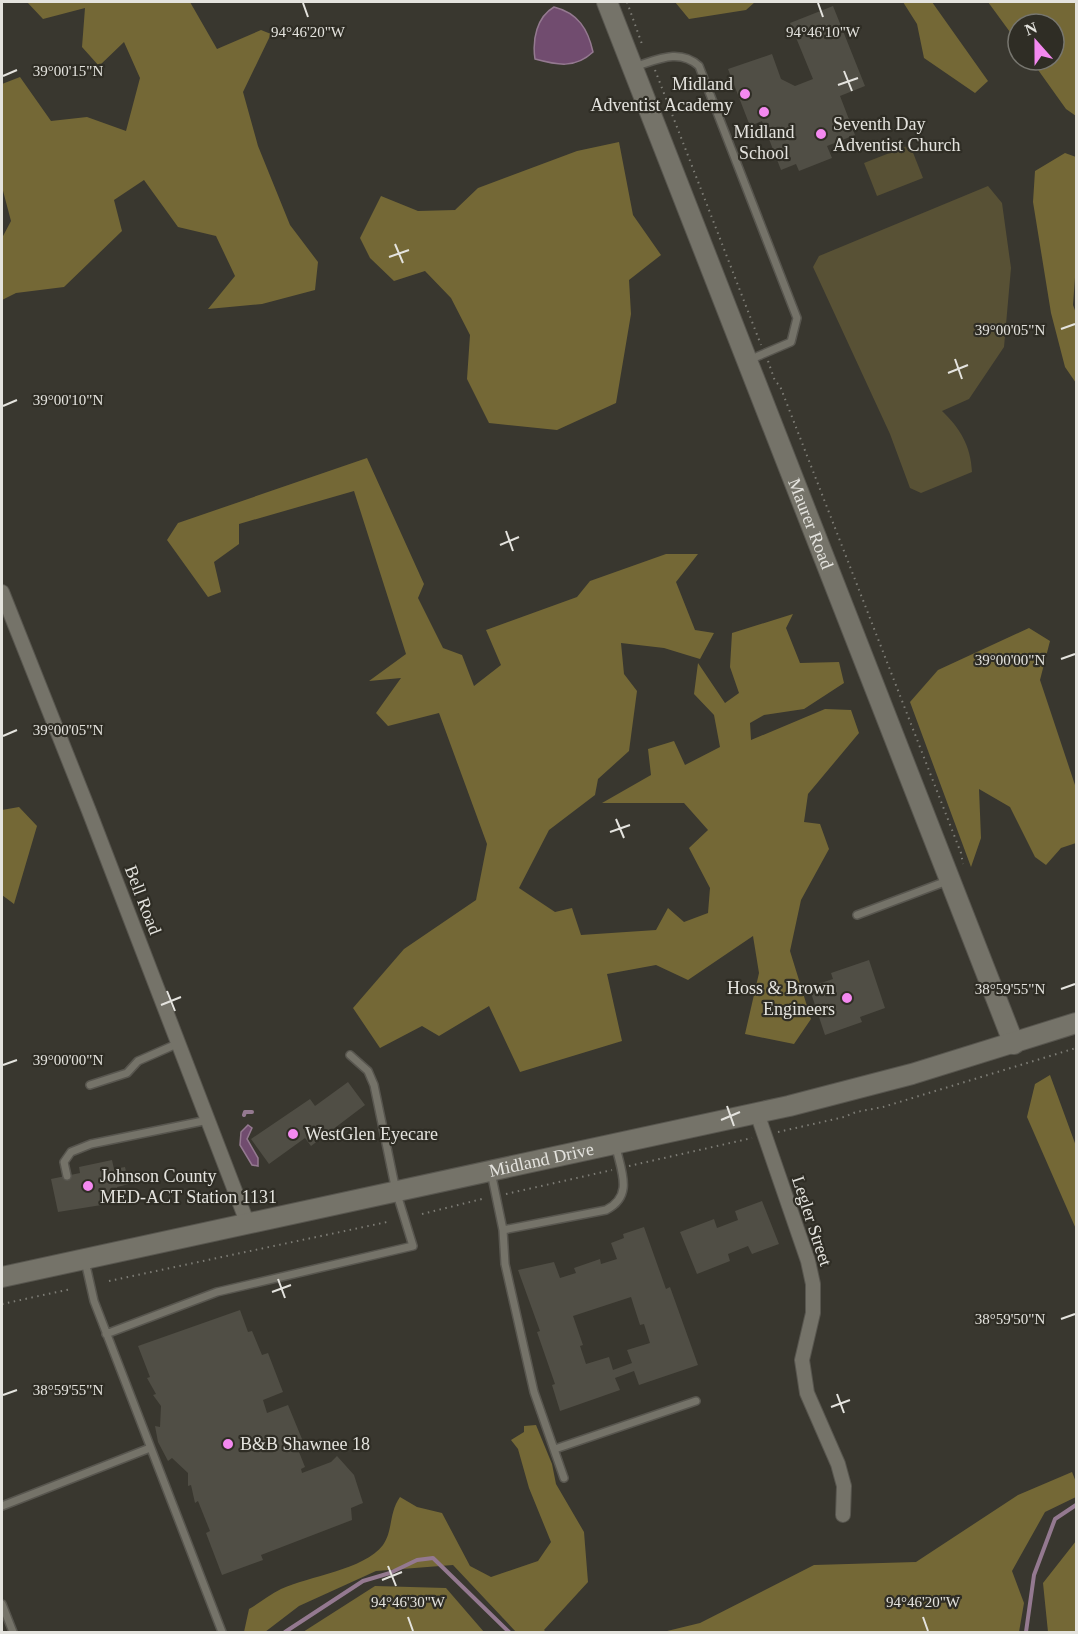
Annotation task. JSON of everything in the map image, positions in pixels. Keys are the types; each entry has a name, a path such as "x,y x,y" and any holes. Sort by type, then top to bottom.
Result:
{"street":[{"name":"Maurer Road","path":"607,2 632,67 757,357 957,876 1014,1044"},
{"name":"Bell Road","path":"2,592 247,1222"},
{"name":"Midland Drive","path":"2,1277 757,1113 912,1074 1077,1023"},
{"name":"Legler Street","path":"757,1113 808,1261 813,1284 813,1312 802,1360 807,1393 838,1464 844,1485 843,1515"}],"lane":[{"path":"632,67 678,55 690,58 699,66 797,318 791,342 757,357"},
{"path":"857,915 957,876"},
{"path":"90,1085 127,1073 138,1061 179,1043"},
{"path":"106,1334 217,1292 413,1246 396,1191 374,1085 368,1071 350,1054"},
{"path":"67,1176 64,1162 71,1152 91,1144 208,1120"},
{"path":"503,1230 606,1210 618,1204 624,1194 615,1145"},
{"path":"491,1172 503,1230 505,1264 534,1392 564,1478"},
{"path":"84,1259 94,1301 106,1334 222,1632"},
{"path":"555,1449 696,1401"},
{"path":"2,1506 150,1448"},
{"path":"2,1604 11,1630 2,1630"}],"path":[{"path":"627,2 644,52 651,62 757,357 780,386 957,842 957,876"},
{"path":"109,1281 387,1222"},
{"path":"2,1304 71,1289"}],"shaded area":[{"path":"27,2 190,2 217,49 261,30 271,34 243,92 258,146 290,225 318,262 315,290 262,304 208,309 235,276 216,236 178,227 144,180 114,200 122,231 64,287 16,293 2,300 2,238 11,221 2,187 2,84 20,77 51,121 87,117 126,131 140,78 124,42 99,66 82,47 85,8 43,19"},
{"path":"675,2 755,2 746,10 689,19"},
{"path":"903,2 932,2 988,81 975,93 924,58 917,24"},
{"path":"988,2 1076,2 1076,116 1066,109 1040,72 1066,72 1066,12 1006,12 1006,27"},
{"path":"554,7 570,13 581,23 593,52 579,61 565,64 535,59 534,44 537,29 543,17"},
{"path":"619,142 633,215 661,255 629,280 631,314 616,403 557,430 489,423 467,379 470,335 451,298 425,271 394,281 370,258 360,238 381,196 418,211 455,210 478,188 577,151"},
{"path":"910,145 923,178 877,196 864,163"},
{"path":"1065,153 1076,157 1076,264 1073,305 1076,313 1076,383 1065,367 1051,313 1033,202 1035,171"},
{"path":"988,186 1002,203 1011,268 1004,347 969,399 942,411 954,424 967,446 972,472 921,493 910,488 890,434 813,267 819,256"},
{"path":"367,458 424,584 418,598 443,648 462,655 474,686 501,665 486,630 577,597 590,581 666,554 698,554 676,582 695,630 714,633 700,659 664,648 621,643 624,674 637,691 629,751 598,779 595,795 549,830 519,888 555,912 572,908 581,935 656,930 668,908 684,922 708,913 710,888 689,848 708,830 684,803 602,803 651,775 648,749 674,741 685,765 720,747 714,715 694,694 698,663 725,703 739,693 730,667 732,633 793,614 786,628 800,663 839,662 844,683 804,709 764,715 750,723 751,740 825,709 851,710 859,733 808,794 804,822 820,824 829,849 801,900 790,951 811,1019 794,1044 745,1034 759,973 753,936 688,980 656,965 607,974 622,1041 520,1072 489,1006 439,1036 422,1026 380,1048 353,1008 404,949 476,900 487,844 439,713 388,726 376,713 401,678 369,681 406,654 354,491 239,524 239,544 214,562 221,592 208,597 167,540 178,523"},
{"path":"1029,628 1050,641 1040,680 1076,788 1076,843 1061,848 1046,865 1035,857 1010,807 979,789 981,838 971,867 910,702 938,670"},
{"path":"19,807 37,826 14,904 2,895 2,810"},
{"path":"1050,1075 1076,1146 1076,1229 1027,1117 1035,1084"},
{"path":"248,1125 252,1128 247,1139 258,1158 258,1166 252,1165 240,1145 241,1132"},
{"path":"536,1425 552,1464 556,1484 584,1532 588,1582 544,1630 546,1632 516,1632 453,1565 376,1571 299,1606 265,1632 244,1632 249,1609 273,1593 363,1561 374,1554 386,1540 394,1509 400,1497 417,1507 442,1513 470,1566 491,1577 538,1561 551,1542 529,1488 518,1449 511,1440 524,1432 524,1426"},
{"path":"1072,1472 1076,1482 1076,1497 1045,1512 1012,1571 1024,1603 1019,1632 663,1632 700,1623 814,1565 916,1562 1018,1495"},
{"path":"1076,1541 1076,1632 1048,1632 1043,1583"},
{"path":"375,1586 446,1588 484,1632 303,1632"}],"building":[{"path":"833,6 865,86 840,96 855,135 827,146 832,158 799,171 796,164 781,170 762,121 750,126 728,69 772,54 781,79 795,86 813,79 790,23"},
{"name":"Hoss & Brown Engineers","path":"869,960 885,1008 860,1017 862,1022 825,1035 809,987 833,979 831,973"},
{"name":"WestGlen Eyecare","path":"348,1082 365,1105 311,1146 305,1138 269,1164 251,1139 310,1099 315,1106"},
{"name":"Johnson County MED-ACT Station 1131","path":"112,1160 114,1169 125,1167 129,1184 117,1187 120,1202 58,1212 51,1179 80,1173 79,1167"},
{"path":"762,1201 779,1244 752,1254 748,1246 728,1254 730,1261 697,1274 680,1232 714,1219 717,1228 738,1220 735,1211"},
{"path":"644,1227 666,1289 670,1287 698,1365 639,1385 634,1371 615,1378 620,1390 560,1411 552,1385 555,1384 537,1332 540,1331 518,1270 554,1262 560,1278 576,1273 574,1268 600,1259 601,1264 617,1259 611,1243 624,1238 623,1234","holes":["631,1297 640,1325 644,1324 650,1343 627,1350 632,1363 613,1370 609,1357 586,1364 580,1346 583,1345 573,1316"]},
{"name":"B&B Shawnee 18","path":"240,1310 248,1332 252,1331 262,1355 268,1353 283,1392 263,1400 267,1413 288,1405 302,1439 295,1442 305,1467 301,1469 302,1473 331,1462 337,1456 354,1475 363,1503 351,1508 352,1520 261,1555 263,1560 222,1575 206,1533 210,1531 198,1501 195,1503 191,1485 188,1486 188,1473 172,1458 168,1461 158,1442 155,1426 160,1427 161,1406 153,1395 156,1394 147,1378 150,1377 138,1346"}],"waterway":[{"path":"244,1115 245,1112 252,1112"},
{"path":"1026,1632 1034,1575 1055,1519 1076,1505"},
{"path":"285,1632 363,1581 390,1573 417,1560 433,1558 509,1632"}],"place":[{"name":"Midland Adventist Academy","path":"745,94"},
{"name":"Midland School","path":"764,112"},
{"name":"Seventh Day Adventist Church","path":"821,134"},
{"name":"Hoss & Brown Engineers","path":"847,998"},
{"name":"WestGlen Eyecare","path":"293,1134"},
{"name":"Johnson County MED-ACT Station 1131","path":"88,1186"},
{"name":"B&B Shawnee 18","path":"228,1444"}]}
